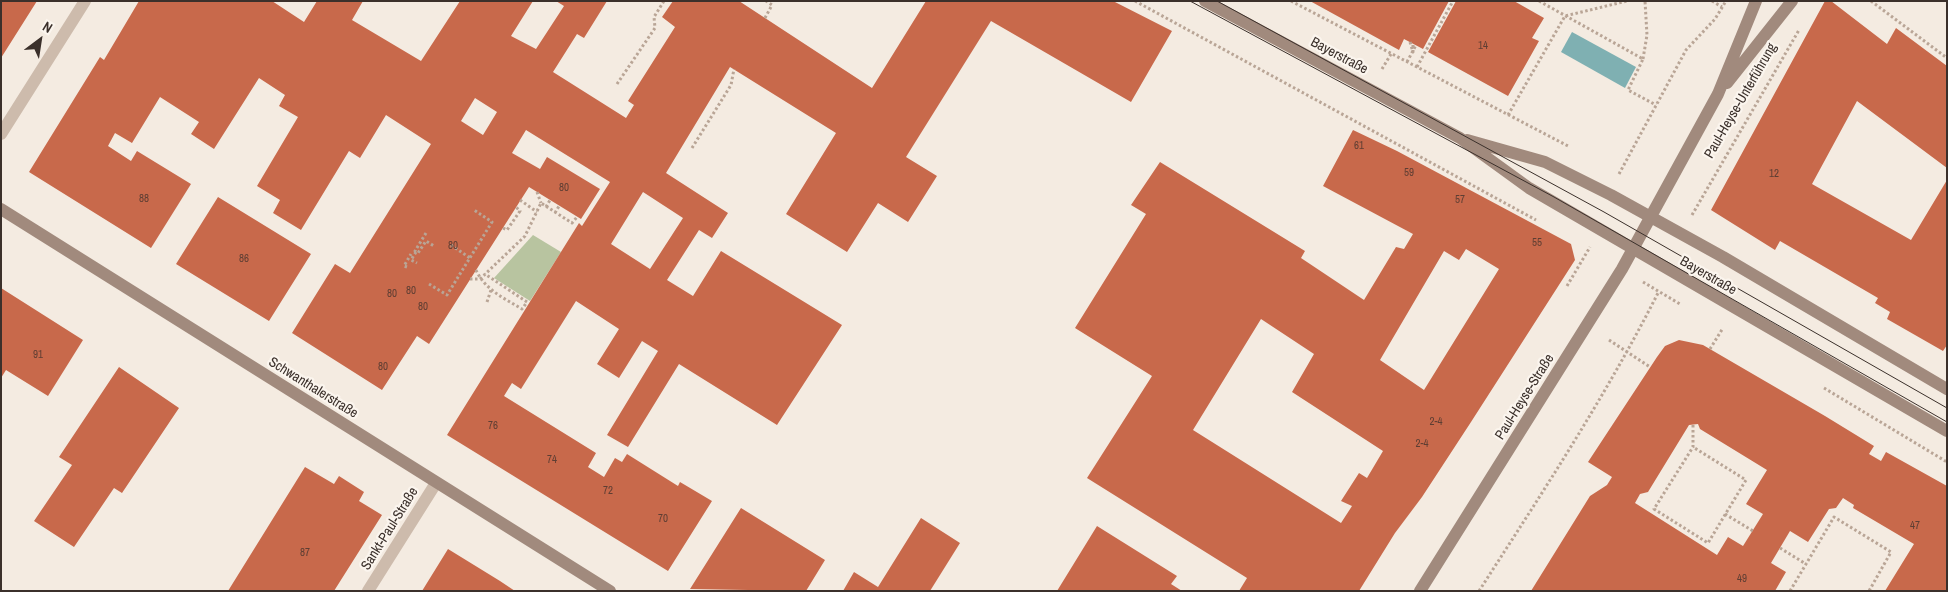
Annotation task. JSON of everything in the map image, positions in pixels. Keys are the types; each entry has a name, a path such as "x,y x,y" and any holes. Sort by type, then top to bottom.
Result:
{"main road":[{"name":"Bayerstraße","path":"1205,1 1460,138 1529,188 1632,250 1947,431"},
{"name":"Paul-Heyse-Unterführung","path":"1651,217 1718,94 1756,1"},
{"name":"Paul-Heyse-Unterführung","path":"1718,94 1792,1"},
{"name":"Bayerstraße","path":"1460,138 1545,162 1651,217 1947,389"},
{"name":"Schwanthalerstraße","path":"1,209 610,591"},
{"name":"Paul-Heyse-Straße","path":"1420,591 1622,269 1651,217"}],"street":[{"path":"1,134 85,1"},
{"name":"Sankt-Paul-Straße","path":"368,591 436,483"}],"path":[{"path":"617,84 655,28 654,18 664,1"},
{"path":"765,18 772,5 766,1"},
{"path":"1134,1 1539,222"},
{"path":"1417,67 1453,1"},
{"path":"1539,1 1642,59"},
{"path":"1508,115 1565,16 1627,1"},
{"path":"1645,1 1646,43 1642,59 1628,90 1656,105"},
{"path":"1712,1 1722,7"},
{"path":"1620,174 1686,50 1715,19 1726,1"},
{"path":"1871,1 1947,58"},
{"name":"Paul-Heyse-Unterführung","path":"1691,216 1801,27"},
{"path":"1407,62 1413,52 1413,44 1413,52"},
{"path":"1382,69 1391,54"},
{"path":"692,148 731,85 734,69"},
{"path":"536,192 541,204 555,213 572,223 577,217"},
{"path":"520,200 537,212"},
{"path":"546,207 550,200"},
{"path":"470,279 480,279 525,236 541,204"},
{"path":"555,213 559,206"},
{"path":"503,228 507,230 520,211 516,207"},
{"path":"429,284 447,295 492,222 474,210"},
{"path":"426,233 415,251 418,253 426,241 434,246"},
{"path":"416,264 411,260 424,238"},
{"path":"451,245 470,258"},
{"path":"1580,245 1683,305"},
{"path":"1567,286 1589,249"},
{"path":"408,267 404,266 411,254"},
{"path":"476,270 480,279 491,290 522,309 527,302 485,274"},
{"path":"487,302 491,290"},
{"path":"1479,591 1566,456 1628,352 1658,292"},
{"path":"1715,323 1730,331"},
{"path":"1710,349 1723,328"},
{"path":"1609,340 1650,367"},
{"path":"1819,384 1947,462"},
{"path":"1692,425 1693,447 1654,509 1708,543 1746,480 1693,447"},
{"path":"1725,514 1753,531"},
{"path":"1790,591 1834,517 1891,552 1869,591"},
{"path":"1780,548 1806,564"}],"green space":[{"path":"533,235 561,252 530,301 494,278"}],"water":[{"path":"1572,32 1636,67 1625,88 1561,52"}],"building":[{"path":"1,1 37,1 1,58"},
{"path":"139,1 272,1 304,22 317,1 363,1 352,20 421,61 460,1 533,1 511,36 536,49 564,6 556,1 607,1 584,38 577,34 553,72 626,118 634,105 628,101 675,27 662,17 673,1 739,1 872,88 926,1 1113,1 1172,31 1131,102 991,21 906,157 937,176 908,222 878,203 847,252 786,214 836,133 730,67 666,173 728,213 712,238 699,230 667,280 693,296 721,251 842,325 777,425 679,364 628,447 607,435 658,351 642,341 619,378 597,364 619,329 576,301 521,389 512,383 504,396 596,453 588,467 604,477 615,458 622,462 627,454 678,486 680,482 712,501 668,571 447,435 579,223 582,226 610,182 526,130 512,153 540,169 547,157 600,189 581,219 529,187 429,344 417,336 382,390 292,333 335,264 350,273 431,144 386,115 360,158 349,151 301,230 273,213 280,200 257,186 298,117 279,106 285,95 259,78 214,149 191,134 199,122 160,97 132,143 115,133 108,146 131,161 137,151 191,184 151,248 29,172 100,57 104,60","holes":["475,98 497,112 483,135 461,121","643,192 683,218 650,269 611,244"]},
{"path":"1310,1 1449,1 1423,49 1404,39 1399,50"},
{"path":"1456,1 1514,1 1544,18 1532,38 1539,41 1508,96 1428,52"},
{"path":"1825,1 1831,1 1887,44 1896,28 1947,66 1947,168 1857,101 1812,184 1911,240 1947,180 1947,345 1943,351 1887,319 1890,312 1875,303 1878,298 1780,241 1775,250 1711,210"},
{"path":"1353,130 1397,151 1571,244 1575,260 1422,497 1395,533 1359,591 1239,591 1247,578 1087,478 1152,376 1075,328 1146,214 1131,205 1160,162 1305,251 1301,258 1364,300 1396,247 1404,249 1413,234 1323,186","holes":["1466,249 1499,269 1424,390 1380,360 1444,251 1459,260","1261,319 1314,354 1292,392 1383,451 1367,478 1359,473 1341,501 1352,506 1341,523 1193,430"]},
{"path":"218,197 311,254 269,321 176,264"},
{"path":"1,288 83,340 48,396 6,370 1,378"},
{"path":"1679,340 1703,345 1874,446 1869,454 1881,461 1886,452 1947,486 1947,591 1885,591 1914,544 1853,508 1854,505 1843,498 1836,508 1829,509 1808,542 1790,531 1771,563 1786,572 1775,591 1531,591 1590,496 1607,485 1612,477 1588,462 1665,346","holes":["1698,424 1700,429 1767,470 1746,504 1763,514 1743,546 1728,537 1717,555 1635,503 1640,494 1648,492 1689,425"]},
{"path":"119,367 179,408 122,493 114,488 74,547 34,521 72,465 59,457"},
{"path":"305,467 334,484 339,476 364,492 359,501 382,515 334,591 228,591"},
{"path":"741,508 825,560 806,591 690,589"},
{"path":"921,518 960,543 930,591 843,591 854,572 878,587"},
{"path":"1097,526 1177,576 1171,584 1182,591 1057,591"},
{"path":"448,549 500,581 515,591 422,591"}],"tram line":[{"path":"1190,1 1554,197 1947,422"},
{"path":"1217,1 1604,212 1947,408"}]}
